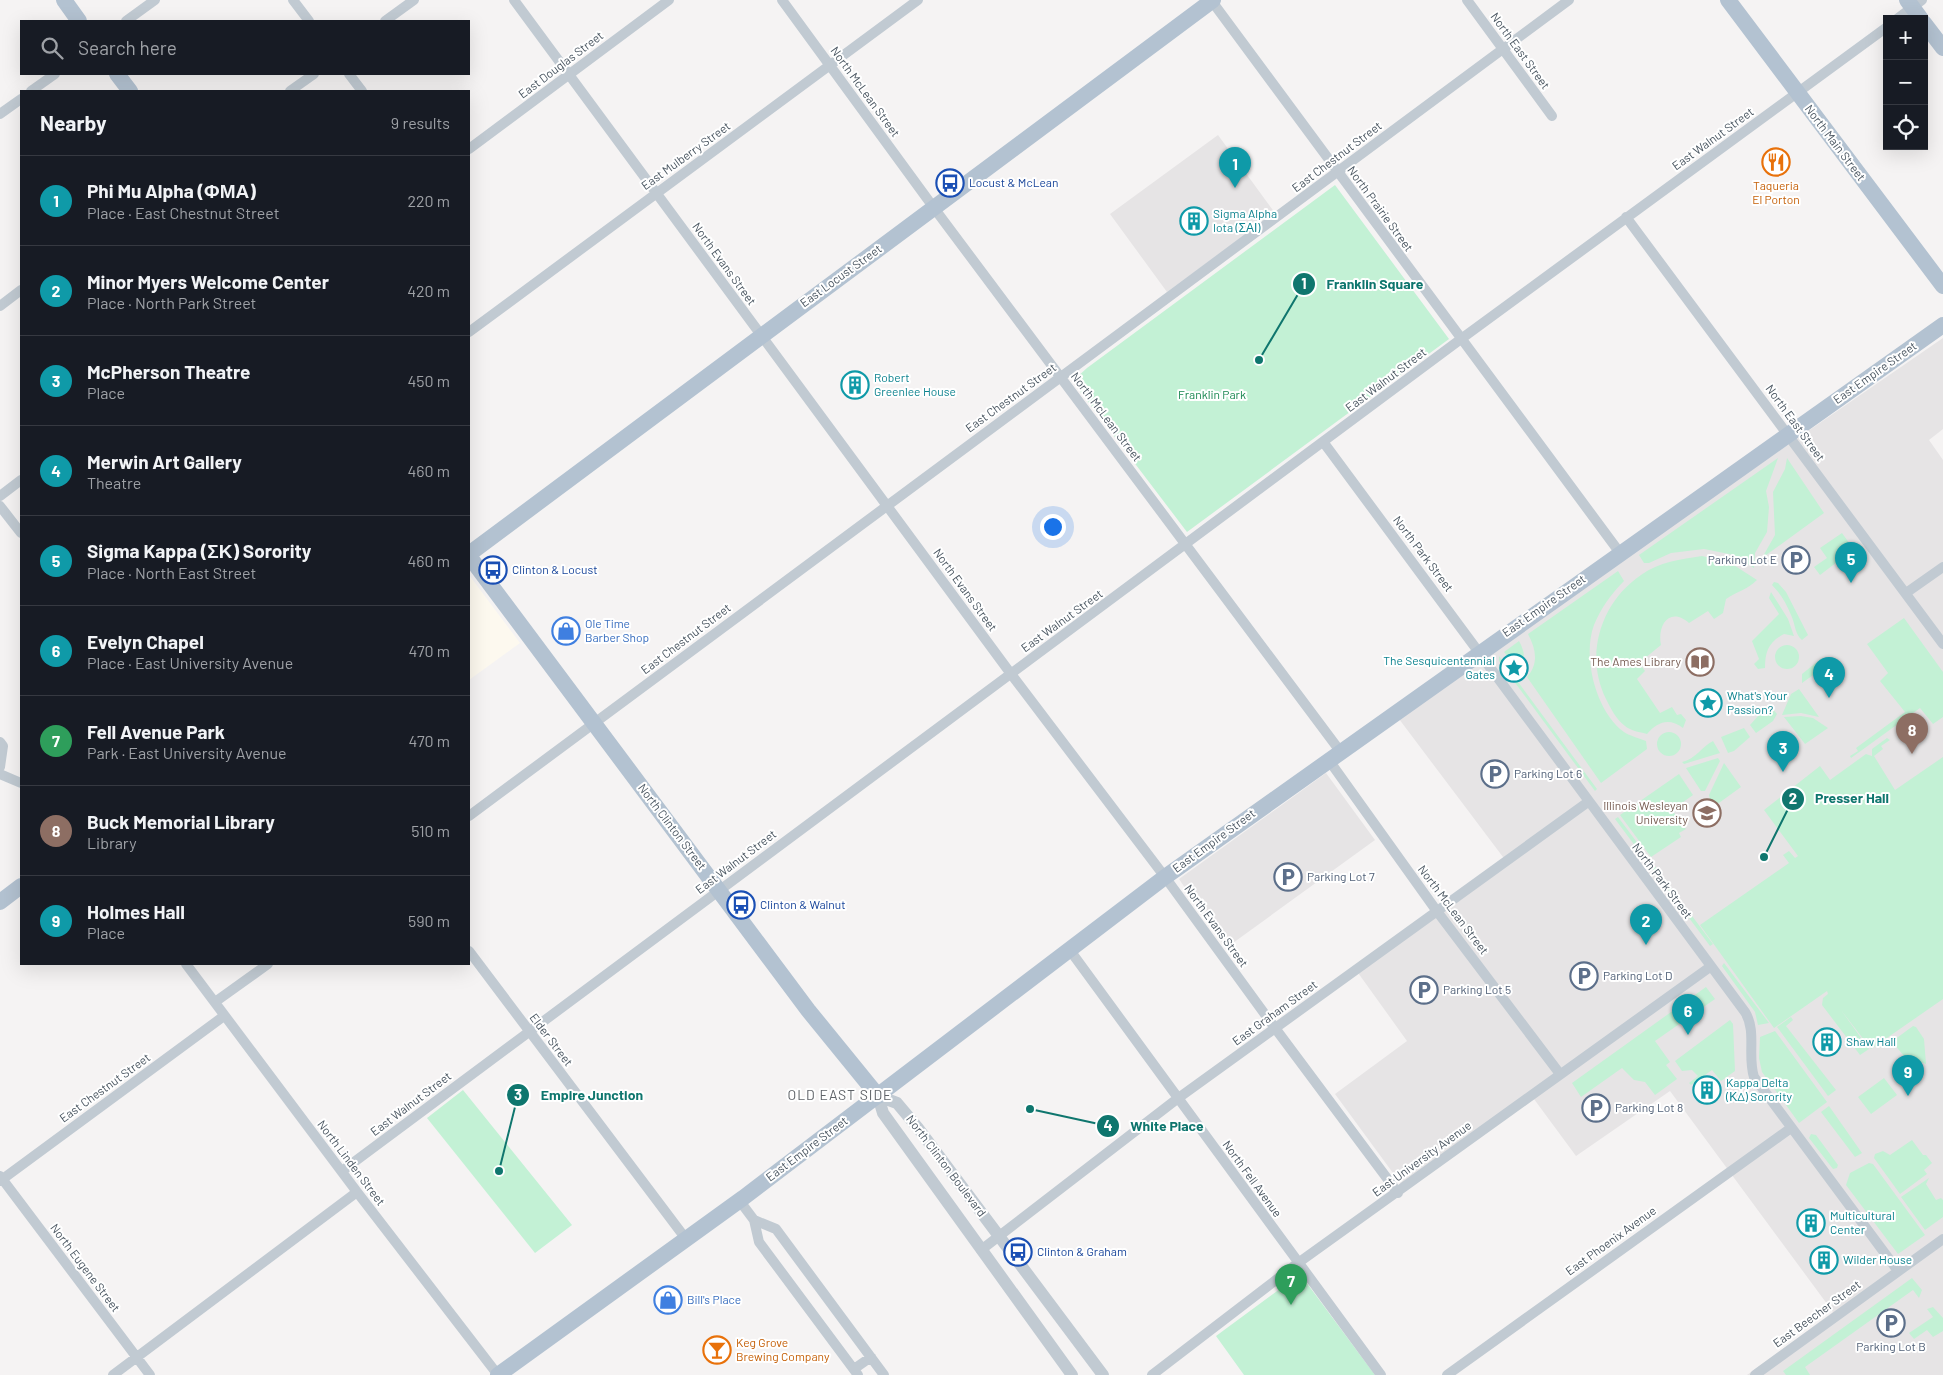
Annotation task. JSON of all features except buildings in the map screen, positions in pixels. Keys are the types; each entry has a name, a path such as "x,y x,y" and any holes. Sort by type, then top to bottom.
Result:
{"main road":[{"path":"64,0 78,20"},
{"name":"East Locust Street","path":"470,554 761,335 1068,110 1212,0"},
{"name":"North Main Street","path":"1728,0 1943,286"},
{"path":"1928,28 1943,48"},
{"path":"118,75 129,90"},
{"name":"East Empire Street","path":"498,1375 739,1200 1165,877 1334,755 1943,325"},
{"name":"North Clinton Street","path":"470,556 808,1010 878,1096"},
{"path":"0,902 20,887"}],"street":[{"path":"127,20 155,0"},
{"path":"293,0 308,20"},
{"path":"386,20 414,0"},
{"name":"North Evans Street","path":"514,0 1011,674 1165,877 1398,1193"},
{"name":"East Douglas Street","path":"470,148 669,0"},
{"name":"North McLean Street","path":"782,0 934,208 1186,545 1334,755 1436,910 1560,1074"},
{"name":"East Mulberry Street","path":"470,331 918,0"},
{"name":"North Prairie Street","path":"1212,0 1337,172 1620,553"},
{"name":"North East Street","path":"1467,0 1552,116"},
{"name":"East Chestnut Street","path":"470,815 1569,0"},
{"path":"1903,15 1916,7"},
{"name":"East Walnut Street","path":"342,1171 1324,443 1461,339 1883,30"},
{"path":"32,90 54,75"},
{"path":"291,90 313,75"},
{"path":"350,75 361,90"},
{"path":"0,114 20,100"},
{"name":"North East Street","path":"1626,217 1943,644"},
{"path":"0,306 20,291"},
{"name":"North Park Street","path":"1324,443 1749,1018 1751,1061 1754,1077 1898,1271"},
{"path":"0,496 20,481"},
{"path":"0,506 20,532"},
{"path":"1906,593 1943,567"},
{"path":"0,742 3,746 0,767"},
{"path":"0,774 20,783"},
{"name":"East Graham Street","path":"981,1250 1177,1099 1588,802"},
{"name":"North Fell Avenue","path":"1069,949 1381,1375"},
{"name":"Elder Street","path":"470,952 686,1239"},
{"name":"North Linden Street","path":"187,965 357,1192 498,1375"},
{"path":"215,1002 267,965"},
{"name":"East University Avenue","path":"1152,1375 1298,1263 1710,967"},
{"name":"East Chestnut Street","path":"1,1179 224,1016"},
{"name":"North Clinton Boulevard","path":"878,1096 897,1103 1103,1375"},
{"name":"North Clinton Boulevard","path":"878,1096 883,1113 1072,1375"},
{"name":"East Phoenix Avenue","path":"1447,1375 1791,1128"},
{"name":"North Eugene Street","path":"1,1179 150,1375"},
{"path":"113,1375 357,1192"},
{"path":"739,1200 754,1220 759,1242 856,1372 871,1357"},
{"path":"754,1220 776,1229 884,1375"},
{"name":"East Beecher Street","path":"1761,1373 1943,1239"}],"shaded area":[{"path":"1218,135 1275,213 1167,292 1110,214"},
{"name":"Illinois Wesleyan University","path":"1943,338 1943,429 1929,440 1943,460 1943,1375 1747,1375 1833,1312 1670,1091 1576,1156 1531,1095 1404,1188 1335,1094 1407,1041 1356,970 1506,861 1396,715"},
{"path":"470,576 520,643 470,679"},
{"path":"1326,773 1375,840 1226,948 1179,879"}],"green space":[{"name":"Franklin Park","path":"1335,185 1449,339 1187,532 1076,386 1076,378"},
{"path":"1778,458 1766,491 1769,507 1767,532 1755,553 1754,568 1734,555 1704,549 1671,553 1649,563 1644,563 1639,555"},
{"path":"1787,458 1824,513 1762,558 1775,535 1773,492 1785,469"},
{"path":"1842,533 1862,561 1857,564 1849,553 1820,575 1814,567 1827,558 1820,548"},
{"path":"1702,556 1729,562 1757,580 1726,599 1723,613 1714,619 1708,611 1689,623 1682,618 1676,617 1670,617 1666,620 1661,631 1661,645 1639,663 1645,671 1637,679 1660,713 1672,707 1677,715 1681,714 1686,720 1683,728 1673,723 1664,722 1655,726 1647,734 1630,729 1614,714 1600,682 1597,648 1600,631 1607,614 1627,586 1641,575 1655,567 1670,562"},
{"path":"1618,571 1624,581 1607,601 1594,625 1590,652 1591,668 1599,698 1614,723 1624,732 1646,741 1647,749 1601,783 1527,677 1535,662 1533,645 1528,634"},
{"path":"1774,582 1778,583 1786,592 1808,635 1802,640 1798,635 1785,603 1772,585"},
{"path":"1771,592 1788,619 1794,636 1784,634 1775,640 1767,652 1765,668 1758,669 1754,664 1759,659 1752,641 1779,614 1769,598"},
{"path":"1904,618 1943,672 1943,717 1933,724 1920,708 1851,758 1850,756 1858,751 1856,748 1905,712 1880,681 1888,673 1867,644"},
{"path":"1519,641 1524,656 1519,670 1504,652"},
{"path":"1787,645 1796,648 1799,657 1796,666 1787,669 1778,666 1775,657 1778,648"},
{"path":"1499,656 1597,789 1595,791 1499,661"},
{"path":"1822,658 1827,659 1830,663 1802,683 1802,674"},
{"path":"1799,689 1819,717 1801,713 1782,715 1791,694"},
{"path":"1767,706 1771,707 1777,714 1773,721 1756,733 1750,725"},
{"path":"1801,716 1813,718 1828,728 1805,744 1784,717"},
{"path":"1744,728 1750,737 1734,751 1728,753 1721,737"},
{"path":"1669,732 1678,735 1681,744 1678,753 1669,756 1660,753 1657,744 1660,735"},
{"path":"1887,738 1890,740 1881,746 1883,749 1874,756 1895,790 1943,757 1943,999 1871,1049 1841,1010 1869,1049 1860,1055 1822,1005 1823,998 1828,994 1827,991 1774,1028 1700,925 1789,863 1783,855 1789,851 1795,858 1798,856 1764,810 1820,766 1830,780 1866,754 1872,756 1872,749"},
{"path":"1713,741 1720,753 1684,764 1682,762 1695,756"},
{"path":"1718,758 1720,761 1705,791 1701,791 1686,768"},
{"path":"1724,763 1741,787 1712,808 1709,795"},
{"path":"1679,774 1693,795 1672,810 1686,829 1679,833 1681,837 1651,857 1620,815"},
{"path":"1618,817 1713,944 1710,946 1615,819"},
{"path":"1724,963 1769,1023 1758,1025 1755,1012 1722,966"},
{"path":"1706,987 1715,999 1655,1041 1670,1062 1666,1065 1677,1079 1655,1095 1645,1082 1634,1080 1622,1068 1581,1097 1572,1083"},
{"path":"1791,1017 1793,1020 1786,1026 1836,1090 1828,1096 1777,1027"},
{"path":"1730,1020 1733,1024 1735,1071 1721,1081 1712,1070 1691,1085 1689,1083 1698,1076 1692,1070 1682,1071 1675,1061"},
{"path":"1913,1026 1916,1027 1924,1039 1926,1064 1905,1057 1893,1043 1894,1040"},
{"path":"1775,1031 1827,1102 1799,1123 1762,1072 1759,1058 1760,1037"},
{"path":"1884,1078 1897,1095 1871,1114 1858,1097"},
{"path":"463,1090 572,1225 535,1253 427,1118"},
{"path":"1829,1106 1862,1153 1855,1157 1821,1112"},
{"path":"1811,1134 1816,1135 1838,1165 1837,1168 1833,1169 1809,1138"},
{"path":"1912,1140 1923,1155 1926,1155 1932,1163 1924,1170 1927,1174 1900,1194 1874,1158 1875,1154 1883,1151 1890,1155"},
{"path":"1869,1163 1873,1164 1925,1235 1898,1254 1846,1185 1850,1173"},
{"path":"1929,1178 1926,1184 1936,1200 1941,1198 1943,1200 1943,1217 1925,1230 1901,1197"},
{"path":"1300,1274 1375,1375 1244,1375 1216,1336"},
{"path":"1912,1278 1922,1290 1919,1298 1913,1290 1805,1367 1810,1375 1786,1375 1783,1371"},
{"path":"1933,1307 1943,1318 1943,1331 1933,1337 1927,1330 1914,1339 1909,1333 1933,1317 1927,1309"}],"place":[{"name":"Taqueria El Porton","path":"1776,162"},
{"name":"Locust & McLean","path":"950,183"},
{"name":"Phi Mu Alpha (ΦΜΑ)","path":"1235,188"},
{"name":"Sigma Alpha Iota (ΣΑΙ)","path":"1194,221"},
{"name":"Franklin Square","path":"1259,360"},
{"name":"Robert Greenlee House","path":"855,385"},
{"name":"Parking Lot E","path":"1796,560"},
{"name":"Clinton & Locust","path":"493,570"},
{"name":"Sigma Kappa (ΣΚ) Sorority","path":"1851,583"},
{"name":"Ole Time Barber Shop","path":"566,631"},
{"name":"The Ames Library","path":"1700,662"},
{"name":"The Sesquicentennial Gates","path":"1514,668"},
{"name":"Merwin Art Gallery","path":"1829,698"},
{"name":"What's Your Passion?","path":"1708,703"},
{"name":"Buck Memorial Library","path":"1912,754"},
{"name":"McPherson Theatre","path":"1783,772"},
{"name":"Parking Lot 6","path":"1495,774"},
{"name":"Illinois Wesleyan University","path":"1707,813"},
{"name":"Presser Hall","path":"1764,857"},
{"name":"Parking Lot 7","path":"1288,877"},
{"name":"Clinton & Walnut","path":"741,905"},
{"name":"Minor Myers Welcome Center","path":"1646,945"},
{"name":"Parking Lot D","path":"1584,976"},
{"name":"Parking Lot 5","path":"1424,990"},
{"name":"Evelyn Chapel","path":"1688,1035"},
{"name":"Shaw Hall","path":"1827,1042"},
{"name":"Kappa Delta (ΚΔ) Sorority","path":"1707,1090"},
{"name":"Holmes Hall","path":"1908,1096"},
{"name":"Parking Lot 8","path":"1596,1108"},
{"name":"White Place","path":"1030,1109"},
{"name":"Empire Junction","path":"499,1171"},
{"name":"Multicultural Center","path":"1811,1223"},
{"name":"Clinton & Graham","path":"1018,1252"},
{"name":"Wilder House","path":"1824,1260"},
{"name":"Bill's Place","path":"668,1300"},
{"name":"Fell Avenue Park","path":"1291,1305"},
{"name":"Parking Lot B","path":"1891,1323"},
{"name":"Keg Grove Brewing Company","path":"717,1350"}],"district":[{"name":"OLD EAST SIDE","path":"840,1095"}]}
